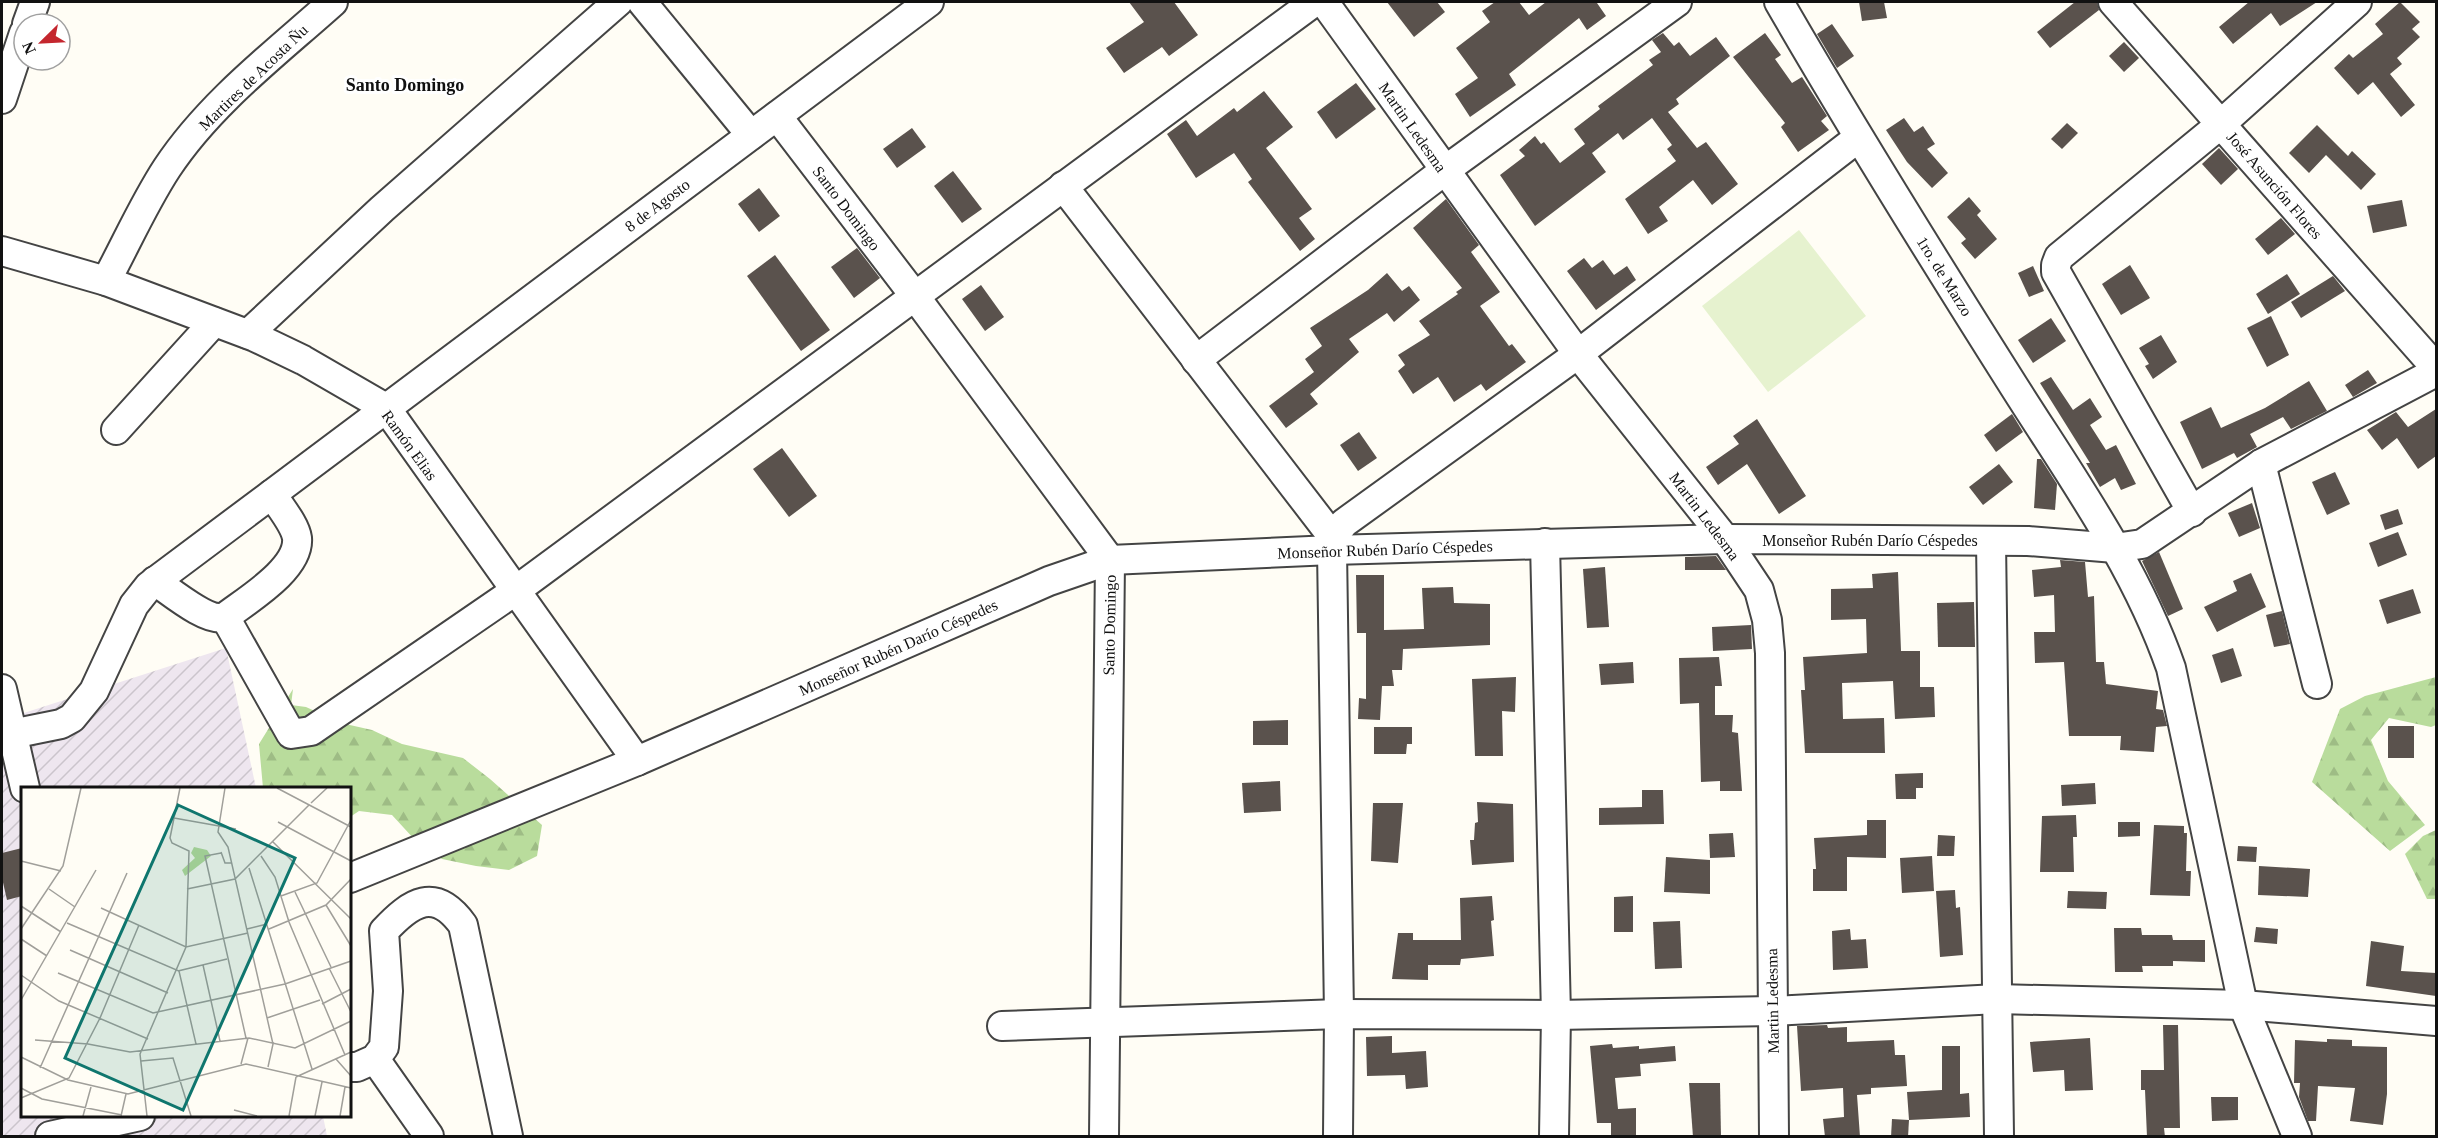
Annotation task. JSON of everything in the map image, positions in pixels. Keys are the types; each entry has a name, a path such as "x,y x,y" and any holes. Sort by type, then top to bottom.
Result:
{"street":[{"name":"Martires de Acosta Ñu","path":"106,281 167,167 197,130 230,95 333,2"},
{"path":"248,334 382,209 618,2"},
{"path":"642,2 751,135"},
{"name":"8 de Agosto","path":"6,734 67,722 94,691 134,605 155,581 929,2"},
{"path":"225,617 291,734 298,735 311,731 515,591 1314,2"},
{"name":"Martin Ledesma","path":"1324,2 1578,354 1725,539 1759,590 1769,642 1774,1137"},
{"path":"1196,360 1444,171 1677,2"},
{"name":"1ro. de Marzo","path":"1779,2 1858,138 2115,548 2159,633 2171,668 2243,1005 2297,1137"},
{"name":"José Asunción Flores","path":"2113,2 2436,370"},
{"path":"2192,512 2056,272 2055,265 2059,256 2221,124 2357,2"},
{"path":"2,99 12,69"},
{"name":"Santo Domingo","path":"777,116 914,295 1110,560 1104,1137"},
{"path":"1338,1137 1340,1014 1333,545 1336,533 1344,523 1578,354 1858,138"},
{"path":"1063,186 1333,545"},
{"name":"Ramón Elias","path":"2,251 106,281 248,334 303,360 386,408 637,762"},
{"path":"116,430 214,321"},
{"name":"Monseñor Rubén Darío Céspedes","path":"351,878 637,762 1048,581 1110,560 1333,545 1725,539 2028,541 2115,548 2142,544 2261,464 2436,370"},
{"path":"2261,464 2317,684"},
{"path":"155,581 205,614 217,618 225,617 265,587 290,563 296,551 297,536 272,494"},
{"path":"1991,542 1999,1137"},
{"path":"1545,543 1556,1016 1554,1137"},
{"path":"2,690 6,734 24,787"},
{"path":"429,1137 362,1063 384,1047 388,991 384,931 405,909 426,902 440,904 452,910 463,925 508,1137"},
{"path":"1002,1026 1340,1014 1556,1016 1772,1011 1997,999 2243,1005 2436,1021"},
{"path":"50,1137 109,1119 130,1117"}],"shaded area":[{"path":"226,648 256,787 21,787 21,1117 323,1117 327,1136 2,1136 2,720"}],"green space":[{"path":"1799,230 1866,316 1768,392 1702,306"},
{"path":"2436,677 2436,725 2431,727 2389,718 2371,740 2388,781 2425,825 2390,851 2312,782 2340,709 2365,696"},
{"path":"293,689 291,705 306,707 341,723 372,730 402,744 463,758 542,825 537,856 509,870 442,859 415,840 392,815 359,811 351,816 351,787 263,787 259,744"},
{"path":"2436,830 2436,899 2427,899 2405,854 2423,836"}],"building":[{"path":"1129,2 1174,2 1198,35 1169,56 1162,47 1124,73 1106,48 1144,22"},
{"path":"1387,2 1437,2 1445,12 1414,37"},
{"path":"1495,2 1519,2 1529,15 1546,2 1599,2 1597,3 1606,16 1587,30 1579,18 1509,74 1516,85 1470,117 1455,94 1478,78 1456,48 1490,22 1482,11"},
{"path":"1859,2 1884,2 1887,18 1862,21"},
{"path":"2075,2 2097,2 2099,10 2050,48 2037,32"},
{"path":"2249,2 2317,2 2280,26 2271,13 2233,44 2219,27"},
{"path":"2400,2 2420,22 2412,29 2420,37 2397,58 2402,64 2390,74 2415,105 2401,117 2373,82 2358,95 2334,68 2349,54 2353,58 2383,34 2375,24"},
{"path":"1832,24 1854,56 1837,68 1817,34"},
{"path":"1663,33 1674,46 1679,42 1690,56 1716,37 1730,56 1676,99 1679,104 1668,112 1697,148 1706,142 1738,184 1712,205 1693,180 1659,207 1668,221 1648,234 1625,199 1676,161 1667,149 1672,145 1652,118 1623,140 1618,133 1592,153 1606,172 1535,226 1500,175 1525,156 1519,150 1535,136 1541,144 1544,142 1560,163 1585,144 1574,129 1600,109 1598,106 1653,65 1649,60 1661,52 1652,40"},
{"path":"1765,33 1781,55 1775,59 1792,83 1802,77 1827,116 1821,121 1829,130 1798,152 1781,127 1785,123 1733,57"},
{"path":"2124,42 2139,58 2124,72 2109,56"},
{"path":"1356,83 1376,109 1336,139 1317,112"},
{"path":"1264,91 1293,127 1266,148 1312,209 1299,218 1315,239 1300,251 1248,182 1252,179 1234,153 1196,178 1167,134 1186,120 1197,136 1234,108 1237,112"},
{"path":"1904,118 1914,132 1923,126 1935,144 1927,149 1948,173 1932,188 1907,162 1886,130"},
{"path":"2067,123 2078,133 2062,149 2051,139"},
{"path":"2317,125 2348,156 2352,151 2376,174 2361,190 2326,155 2309,173 2289,153"},
{"path":"912,128 926,147 897,168 883,149"},
{"path":"2219,148 2238,169 2221,185 2202,164"},
{"path":"953,171 982,209 962,223 934,186"},
{"path":"759,188 780,216 759,232 738,204"},
{"path":"1969,197 1981,211 1977,215 1997,239 1975,259 1961,243 1966,239 1947,217"},
{"path":"1446,199 1479,245 1471,252 1500,292 1480,306 1509,346 1512,344 1526,362 1486,391 1481,384 1454,402 1438,377 1413,394 1398,371 1405,365 1398,355 1430,335 1419,321 1458,294 1456,292 1462,288 1413,228"},
{"path":"2402,200 2407,226 2373,233 2367,206"},
{"path":"2281,218 2295,234 2268,255 2255,239"},
{"path":"857,248 880,278 854,298 831,267"},
{"path":"775,255 830,330 801,351 747,276"},
{"path":"1584,258 1592,268 1603,260 1614,275 1627,266 1636,280 1596,310 1567,271"},
{"path":"2130,265 2150,298 2121,315 2102,284"},
{"path":"2033,266 2044,291 2029,297 2018,273"},
{"path":"1387,273 1402,291 1409,286 1420,300 1394,322 1387,313 1349,339 1359,352 1310,394 1318,404 1286,428 1269,406 1314,372 1305,359 1322,346 1310,328 1368,290"},
{"path":"2287,274 2300,294 2268,314 2256,294"},
{"path":"2333,276 2345,291 2301,318 2291,302"},
{"path":"981,285 1004,317 985,331 962,299"},
{"path":"2271,316 2289,355 2267,367 2247,328"},
{"path":"2051,318 2066,341 2033,363 2018,340"},
{"path":"2161,335 2177,362 2153,379 2145,366 2149,364 2139,348"},
{"path":"2368,370 2377,383 2353,397 2345,385"},
{"path":"2051,377 2073,410 2090,398 2102,417 2090,425 2106,450 2116,445 2136,484 2121,490 2115,478 2100,487 2086,463 2090,463 2040,383"},
{"path":"2309,381 2327,411 2291,429 2283,417 2250,434 2257,447 2237,458 2234,453 2202,469 2180,422 2211,407 2221,428 2265,408"},
{"path":"2436,409 2436,456 2418,469 2397,438 2382,450 2367,430 2396,412 2408,427"},
{"path":"2012,414 2023,432 1996,452 1984,435"},
{"path":"1757,419 1806,496 1779,514 1747,464 1718,485 1706,467 1739,444 1733,436"},
{"path":"1359,432 1377,458 1358,471 1340,445"},
{"path":"782,448 817,496 789,517 753,469"},
{"path":"2037,459 2041,459 2057,484 2055,510 2034,508"},
{"path":"1999,464 2013,482 1983,505 1969,487"},
{"path":"2335,472 2350,504 2327,515 2312,482"},
{"path":"2252,503 2260,528 2239,537 2228,513"},
{"path":"2398,509 2403,524 2385,530 2380,515"},
{"path":"2398,532 2407,555 2378,567 2369,543"},
{"path":"2159,552 2183,609 2168,616 2142,561"},
{"path":"1716,556 1726,570 1685,570 1685,557"},
{"path":"2060,560 2085,562 2088,597 2094,596 2096,662 2104,662 2106,684 2158,691 2156,709 2163,710 2167,726 2156,727 2154,752 2120,750 2121,736 2069,736 2064,662 2035,663 2034,632 2055,632 2054,595 2034,597 2032,570 2061,567"},
{"path":"1605,567 1609,627 1587,628 1583,569"},
{"path":"1898,572 1901,651 1920,651 1920,687 1934,687 1935,717 1895,719 1893,681 1842,683 1843,719 1884,718 1885,753 1805,753 1801,690 1805,690 1803,657 1867,653 1866,619 1831,620 1831,589 1873,588 1872,574"},
{"path":"2251,573 2266,607 2217,632 2204,607 2237,591 2233,581"},
{"path":"1356,575 1384,575 1384,630 1424,629 1422,588 1453,587 1454,603 1490,604 1490,645 1403,649 1402,670 1392,670 1394,686 1382,686 1380,720 1358,719 1359,698 1366,699 1366,633 1357,633"},
{"path":"2413,589 2421,613 2387,624 2379,600"},
{"path":"1974,602 1975,647 1938,647 1937,603"},
{"path":"2282,611 2290,644 2274,647 2266,615"},
{"path":"1751,625 1752,649 1713,651 1712,627"},
{"path":"2233,648 2242,676 2221,683 2212,655"},
{"path":"1719,657 1722,686 1715,686 1715,715 1733,715 1732,732 1738,733 1742,791 1720,791 1720,781 1701,782 1699,703 1680,704 1679,658"},
{"path":"1633,662 1634,683 1601,685 1599,664"},
{"path":"1516,677 1515,712 1502,711 1503,756 1475,756 1472,679"},
{"path":"1288,720 1288,745 1253,745 1253,721"},
{"path":"2388,726 2414,726 2414,758 2388,758"},
{"path":"1374,727 1412,727 1412,744 1407,744 1406,754 1374,754"},
{"path":"1923,773 1923,788 1916,788 1916,799 1896,799 1895,774"},
{"path":"1280,781 1281,811 1244,813 1242,783"},
{"path":"2095,783 2096,804 2062,806 2061,785"},
{"path":"1642,790 1663,790 1664,824 1599,825 1599,808 1642,807"},
{"path":"1477,802 1513,804 1514,862 1472,865 1470,840 1474,840 1475,823 1478,822"},
{"path":"1373,803 1403,803 1398,863 1371,861"},
{"path":"2076,815 2077,837 2073,837 2074,872 2040,872 2042,816"},
{"path":"1867,820 1886,820 1886,858 1847,857 1847,891 1813,891 1813,869 1816,869 1814,838 1867,835"},
{"path":"2118,822 2140,822 2140,836 2118,837"},
{"path":"2154,825 2184,826 2184,833 2187,833 2186,871 2191,871 2190,896 2150,895"},
{"path":"1733,833 1735,857 1710,858 1709,834"},
{"path":"1938,835 1955,836 1954,856 1937,856"},
{"path":"2238,846 2257,847 2256,862 2237,861"},
{"path":"21,848 21,896 7,900 2,878 2,853"},
{"path":"1932,856 1934,891 1902,893 1900,858"},
{"path":"1666,857 1710,860 1710,894 1664,892"},
{"path":"2259,866 2310,869 2308,897 2258,895"},
{"path":"1955,890 1956,908 1960,907 1963,955 1940,957 1936,891"},
{"path":"2068,891 2107,892 2106,909 2067,908"},
{"path":"1492,896 1494,920 1491,921 1494,956 1461,959 1460,965 1428,965 1428,980 1392,979 1398,933 1413,933 1413,940 1461,940 1460,898"},
{"path":"1633,896 1633,932 1614,932 1614,897"},
{"path":"1680,921 1682,968 1655,969 1653,922"},
{"path":"2256,927 2278,929 2277,944 2254,942"},
{"path":"2114,928 2141,928 2142,935 2172,935 2173,940 2205,940 2205,962 2173,961 2173,966 2142,966 2143,972 2115,972"},
{"path":"1850,929 1851,940 1866,939 1868,968 1833,970 1832,931"},
{"path":"2371,941 2404,946 2401,971 2436,973 2436,996 2366,986"},
{"path":"1827,1025 1828,1028 1847,1027 1847,1042 1894,1040 1895,1055 1905,1055 1907,1086 1871,1088 1871,1094 1857,1095 1860,1137 1825,1137 1823,1119 1844,1117 1843,1088 1801,1091 1797,1026"},
{"path":"2163,1025 2178,1025 2180,1128 2164,1128 2165,1137 2147,1137 2145,1090 2141,1090 2141,1070 2164,1070"},
{"path":"1392,1036 1392,1053 1426,1051 1428,1087 1406,1089 1405,1075 1367,1076 1366,1037"},
{"path":"2090,1038 2093,1090 2065,1091 2064,1070 2033,1072 2030,1042"},
{"path":"2327,1039 2352,1040 2352,1046 2387,1047 2387,1094 2383,1125 2350,1121 2355,1088 2318,1086 2316,1121 2308,1121 2299,1097 2300,1083 2294,1083 2295,1040 2327,1042"},
{"path":"1612,1044 1613,1048 1639,1046 1639,1049 1675,1046 1676,1061 1640,1064 1641,1076 1615,1078 1618,1109 1636,1108 1636,1137 1611,1137 1611,1123 1597,1123 1590,1046"},
{"path":"1942,1046 1960,1046 1960,1094 1969,1093 1970,1117 1909,1120 1907,1092 1942,1090"},
{"path":"1689,1083 1720,1083 1721,1137 1693,1137"},
{"path":"2211,1097 2238,1097 2238,1120 2212,1121"},
{"path":"1892,1119 1909,1120 1908,1137 1891,1137"}],"district":[{"name":"Santo Domingo","path":"405,85"}]}
